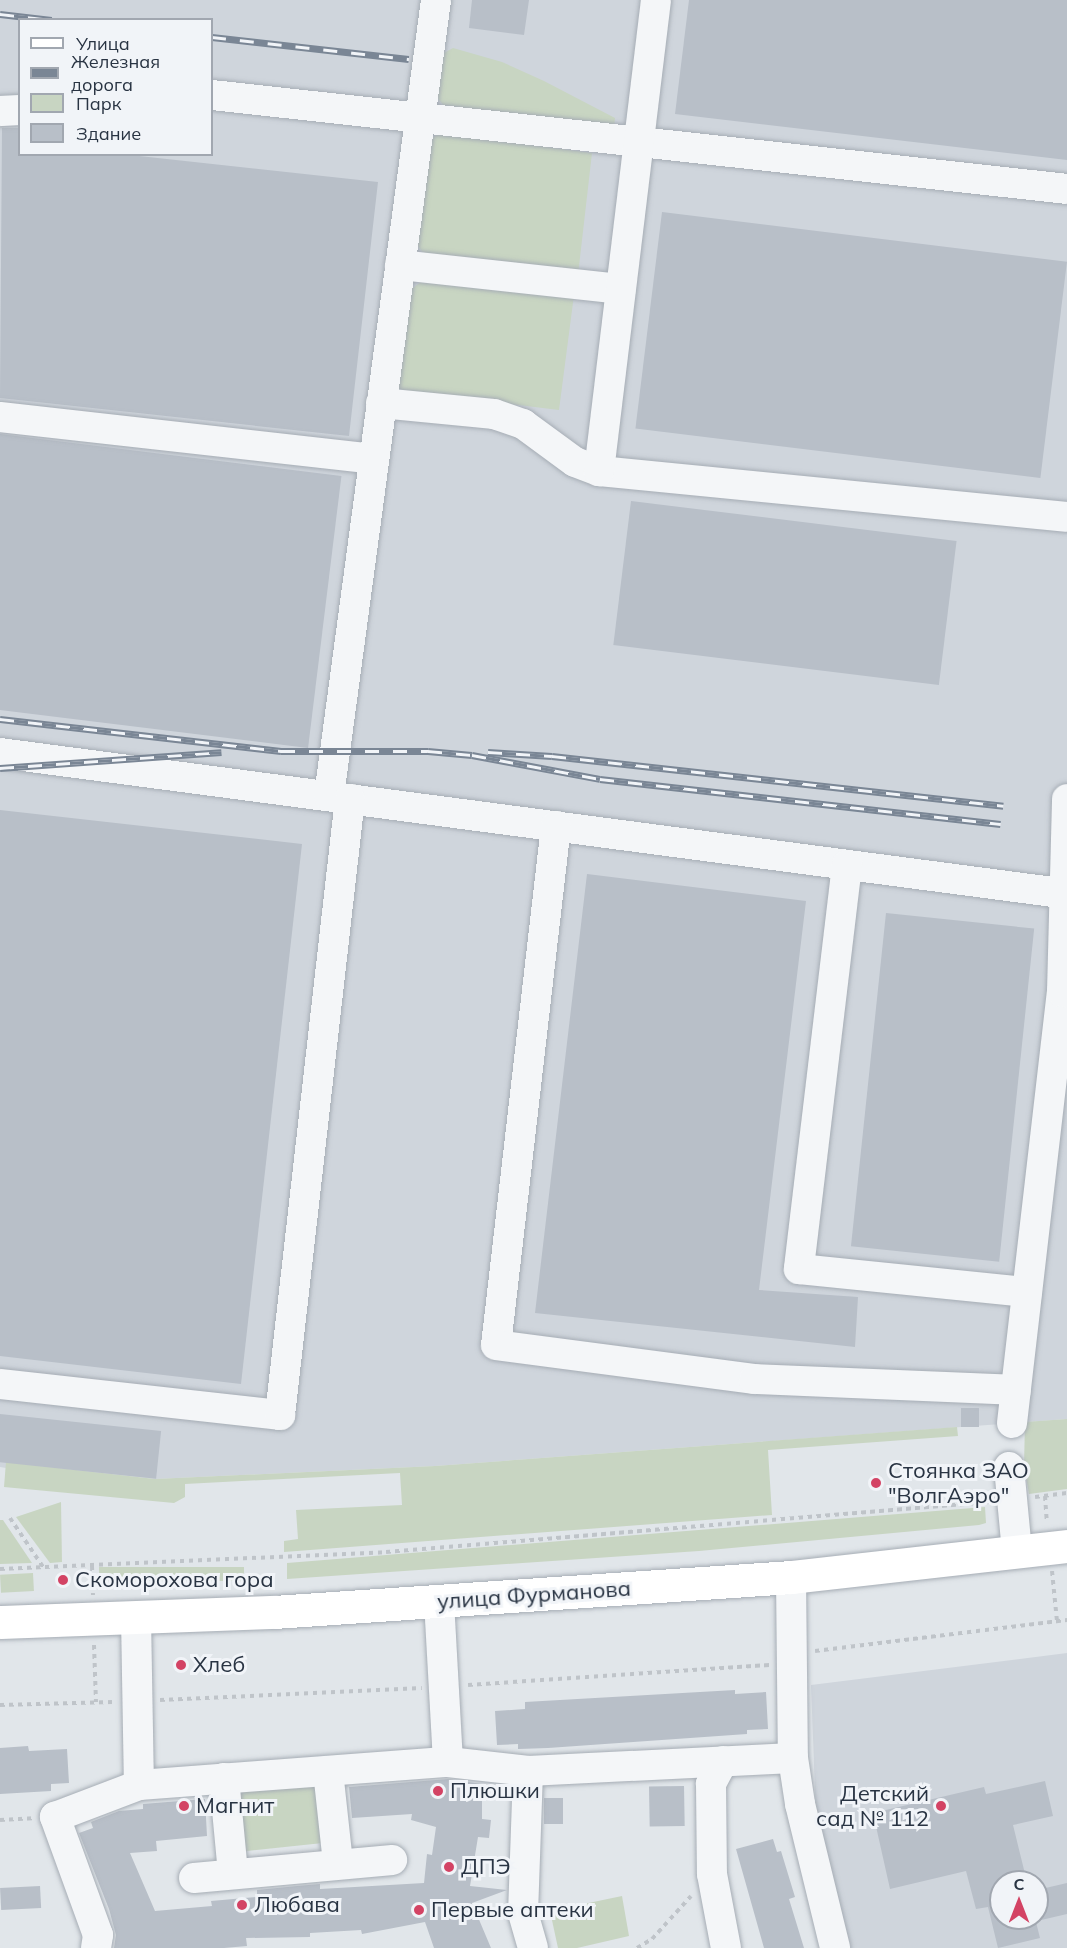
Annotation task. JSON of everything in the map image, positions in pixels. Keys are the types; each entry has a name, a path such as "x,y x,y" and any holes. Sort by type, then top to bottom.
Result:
{"main road":[{"name":"улица Фурманова","path":"0,1622 439,1601 791,1577 1067,1546"}],"lane":[{"path":"0,1383 280,1415 374,459 436,0"},
{"path":"598,471 656,0"},
{"path":"213,94 639,144 1067,189"},
{"path":"0,111 18,110"},
{"path":"400,265 621,289"},
{"path":"381,403 494,414 523,424 575,462 598,471 1067,518"},
{"path":"0,417 374,459"},
{"path":"0,753 1062,893"},
{"path":"1012,1423 1064,971 1066,940 1062,893 1067,799"},
{"path":"556,826 496,1345 754,1379 1016,1390"},
{"path":"847,865 799,1269 1028,1292"},
{"path":"1009,1467 1017,1552"},
{"path":"791,1577 794,1664 793,1758 800,1804 835,1948"},
{"path":"439,1601 448,1762"},
{"path":"136,1617 139,1785"},
{"path":"96,1948 98,1935 55,1817 139,1785 448,1762 528,1771 793,1758"},
{"path":"723,1761 711,1784 712,1874 726,1948"},
{"path":"328,1771 338,1863"},
{"path":"528,1771 523,1913 533,1948"},
{"path":"224,1778 233,1874"},
{"path":"194,1878 338,1863 392,1860"}],"path":[{"path":"0,1569 386,1552 1013,1500 1067,1493"},
{"path":"10,1518 44,1568"},
{"path":"0,1705 443,1687 794,1664 816,1651 1067,1620"},
{"path":"0,1820 55,1817"},
{"path":"637,1948 652,1939 712,1874"}],"shaded area":[{"path":"0,0 1067,0 1067,1419 435,1466 155,1479 7,1463 6,1468 0,1467"},
{"name":"Детский сад № 112","path":"1067,1653 1067,1948 851,1948 816,1817 811,1685"}],"green space":[{"path":"453,48 502,62 544,81 615,118 614,128 443,105 436,96 442,54"},
{"path":"440,133 592,153 578,275 428,259 417,245 429,140"},
{"path":"426,278 574,295 559,410 398,390 409,291"},
{"path":"1067,1419 1067,1489 1029,1494 1024,1466 1025,1422"},
{"path":"957,1427 958,1436 768,1450 772,1515 284,1552 284,1541 298,1539 296,1510 402,1505 400,1473 185,1484 185,1497 174,1503 4,1487 6,1462 155,1479 435,1466"},
{"path":"61,1502 62,1562 50,1563 16,1517"},
{"path":"985,1507 986,1523 979,1525 699,1551 287,1579 287,1563"},
{"path":"0,1520 3,1520 32,1563 0,1564"},
{"path":"99,1567 244,1567 244,1581 99,1581"},
{"path":"33,1573 34,1591 1,1593 0,1575"},
{"path":"319,1782 325,1843 245,1851 238,1790"},
{"path":"622,1896 629,1936 577,1948 558,1948 550,1911"}],"building":[{"path":"472,0 529,0 524,35 469,28"},
{"path":"689,0 1067,0 1067,160 675,114"},
{"path":"2,128 18,128 18,156 139,156 378,182 349,436 0,398"},
{"path":"662,212 1067,262 1040,478 635,428"},
{"path":"0,434 341,476 308,748 0,710"},
{"path":"631,501 957,541 939,685 613,645"},
{"path":"0,810 302,844 241,1384 0,1356"},
{"path":"587,874 806,901 759,1290 858,1297 855,1347 535,1313"},
{"path":"886,913 1034,929 999,1262 851,1246"},
{"path":"961,1408 979,1408 979,1427 961,1427"},
{"path":"0,1414 161,1431 156,1479 0,1462"},
{"path":"735,1690 735,1694 766,1692 768,1729 747,1730 747,1734 548,1748 518,1749 518,1744 497,1745 495,1711 525,1709 525,1702"},
{"path":"28,1746 29,1751 67,1749 69,1783 51,1784 51,1791 0,1794 0,1748"},
{"name":"ДПЭ","path":"448,1779 482,1784 482,1819 491,1820 489,1838 478,1837 470,1886 507,1890 472,1903 491,1948 434,1948 425,1922 362,1934 361,1930 310,1933 310,1937 246,1938 247,1946 224,1948 114,1948 116,1935 109,1909 79,1833 93,1828 91,1822 119,1811 143,1809 143,1804 205,1799 207,1836 156,1841 157,1851 130,1853 155,1911 212,1906 211,1901 257,1897 257,1890 320,1884 320,1889 424,1883 427,1854 432,1855 436,1827 411,1820 412,1814 352,1818 349,1787"},
{"path":"1045,1781 1053,1816 1013,1825 1024,1870 989,1870 989,1911 988,1907 976,1909 966,1871 890,1889 873,1813 984,1787 986,1794"},
{"path":"684,1786 685,1826 650,1827 649,1787"},
{"path":"544,1798 563,1798 563,1824 544,1824"},
{"path":"773,1839 777,1852 781,1851 795,1897 789,1899 804,1948 764,1948 736,1849"},
{"path":"1067,1883 1067,1914 1049,1918 1049,1887"},
{"path":"40,1886 41,1908 1,1910 0,1888"},
{"path":"994,1930 1038,1930 1040,1938 998,1948"}],"railway":[{"path":"0,14 35,18"},
{"path":"213,37 409,59"},
{"path":"0,719 281,751 428,751 472,755 600,779 1000,824"},
{"path":"0,768 221,752"},
{"path":"488,752 552,756 1003,806"}],"place":[{"name":"Стоянка ЗАО \"ВолгАэро\"","path":"876,1483"},
{"name":"Скоморохова гора","path":"63,1580"},
{"name":"Хлеб","path":"181,1665"},
{"name":"Плюшки","path":"438,1791"},
{"name":"Магнит","path":"184,1806"},
{"name":"Детский сад № 112","path":"941,1806"},
{"name":"ДПЭ","path":"449,1867"},
{"name":"Любава","path":"242,1905"},
{"name":"Первые аптеки","path":"419,1910"}]}
